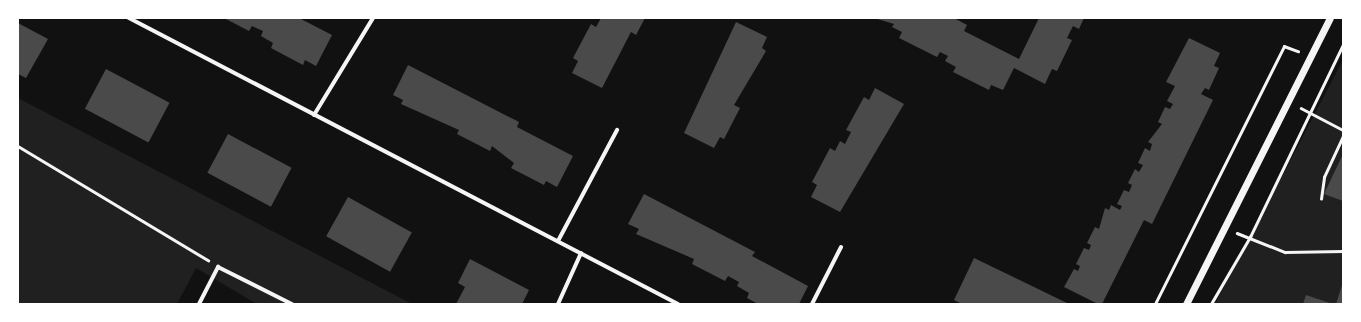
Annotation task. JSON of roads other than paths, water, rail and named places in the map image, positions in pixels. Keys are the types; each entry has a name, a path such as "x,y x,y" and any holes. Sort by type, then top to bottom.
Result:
{"street":[{"path":"129,18 678,304"},
{"path":"314,115 373,18"},
{"path":"1186,304 1330,18"},
{"path":"558,241 617,130"},
{"path":"812,304 842,247"},
{"path":"558,304 581,253"},
{"path":"199,304 218,267 292,304"}]}
